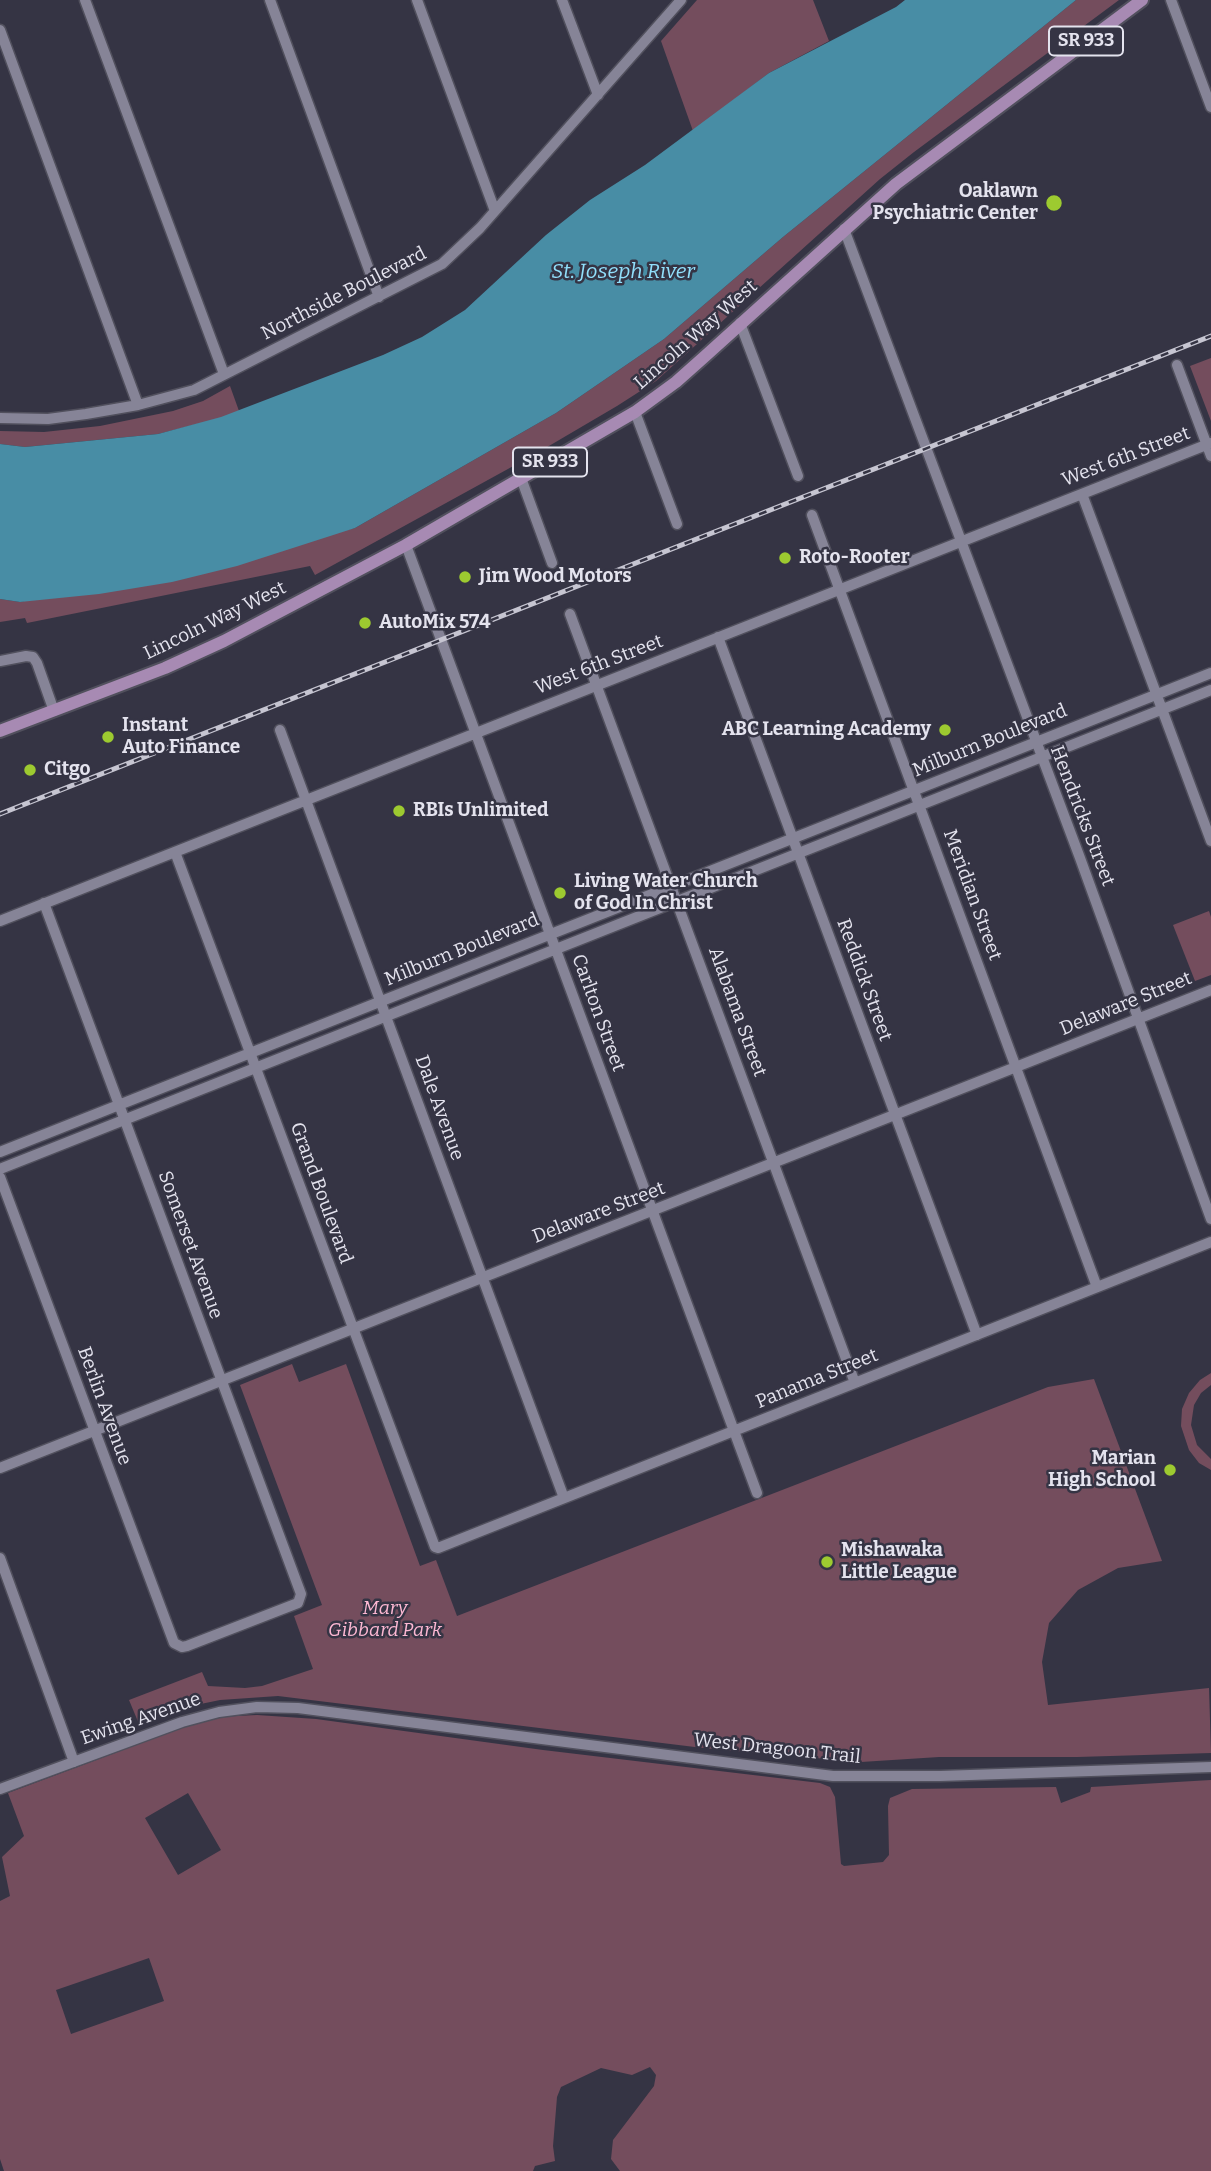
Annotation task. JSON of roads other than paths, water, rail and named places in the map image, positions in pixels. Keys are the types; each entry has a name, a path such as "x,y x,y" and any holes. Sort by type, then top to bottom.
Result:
{"main road":[{"name":"Lincoln Way West","path":"0,731 213,647 406,545 635,412 676,382 844,229 918,166 1142,0"}],"street":[{"path":"85,0 224,374"},
{"path":"270,0 379,297"},
{"path":"417,0 495,211"},
{"path":"562,0 598,95"},
{"name":"Northside Boulevard","path":"0,418 54,419 138,405 194,390 442,264 495,211 681,0"},
{"path":"1171,0 1211,107"},
{"path":"0,30 138,405"},
{"name":"Hendricks Street","path":"844,229 1211,1219"},
{"path":"740,323 798,476"},
{"path":"1177,365 1209,444 1211,456"},
{"path":"635,412 677,524"},
{"name":"West 6th Street","path":"0,921 1209,444"},
{"path":"521,478 552,563"},
{"path":"1082,494 1211,841"},
{"name":"Meridian Street","path":"812,516 1097,1287"},
{"name":"Carlton Street","path":"406,545 757,1493"},
{"name":"Alabama Street","path":"570,614 855,1383"},
{"name":"Reddick Street","path":"718,637 977,1335"},
{"path":"0,661 33,657 54,711"},
{"name":"Milburn Boulevard","path":"0,1152 1211,673"},
{"name":"Milburn Boulevard","path":"0,1169 1211,690"},
{"name":"Dale Avenue","path":"280,730 564,1498"},
{"name":"Grand Boulevard","path":"175,852 435,1547"},
{"name":"Somerset Avenue","path":"44,903 301,1594 298,1603 187,1646 177,1646"},
{"name":"Delaware Street","path":"0,1468 1211,990"},
{"name":"Berlin Avenue","path":"0,1177 171,1639 177,1646"},
{"name":"Panama Street","path":"435,1547 1211,1242"},
{"path":"0,1558 74,1762"},
{"name":"Ewing Avenue","path":"0,1789 181,1721 219,1712 275,1707 341,1713"},
{"name":"West Dragoon Trail","path":"341,1713 833,1776 940,1776 1211,1767"}],"water":[{"name":"St. Joseph River","path":"905,0 1076,0 783,237 664,339 556,413 355,528 237,566 172,582 99,594 20,602 0,599 0,444 25,447 158,434 221,417 383,355 422,337 465,310 546,235 590,200 645,165 769,73"}],"railway":[{"path":"0,814 1211,336"}],"place":[{"name":"Oaklawn Psychiatric Center","path":"1054,203"},
{"name":"Roto-Rooter","path":"785,558"},
{"name":"Jim Wood Motors","path":"465,577"},
{"name":"AutoMix 574","path":"365,623"},
{"name":"ABC Learning Academy","path":"945,730"},
{"name":"Instant Auto Finance","path":"108,737"},
{"name":"Citgo","path":"30,770"},
{"name":"RBIs Unlimited","path":"399,811"},
{"name":"Living Water Church of God In Christ","path":"560,893"},
{"name":"Marian High School","path":"1170,1470"},
{"name":"Mishawaka Little League","path":"827,1562"}],"park label":[{"name":"Mary Gibbard Park","path":"385,1620"}]}
